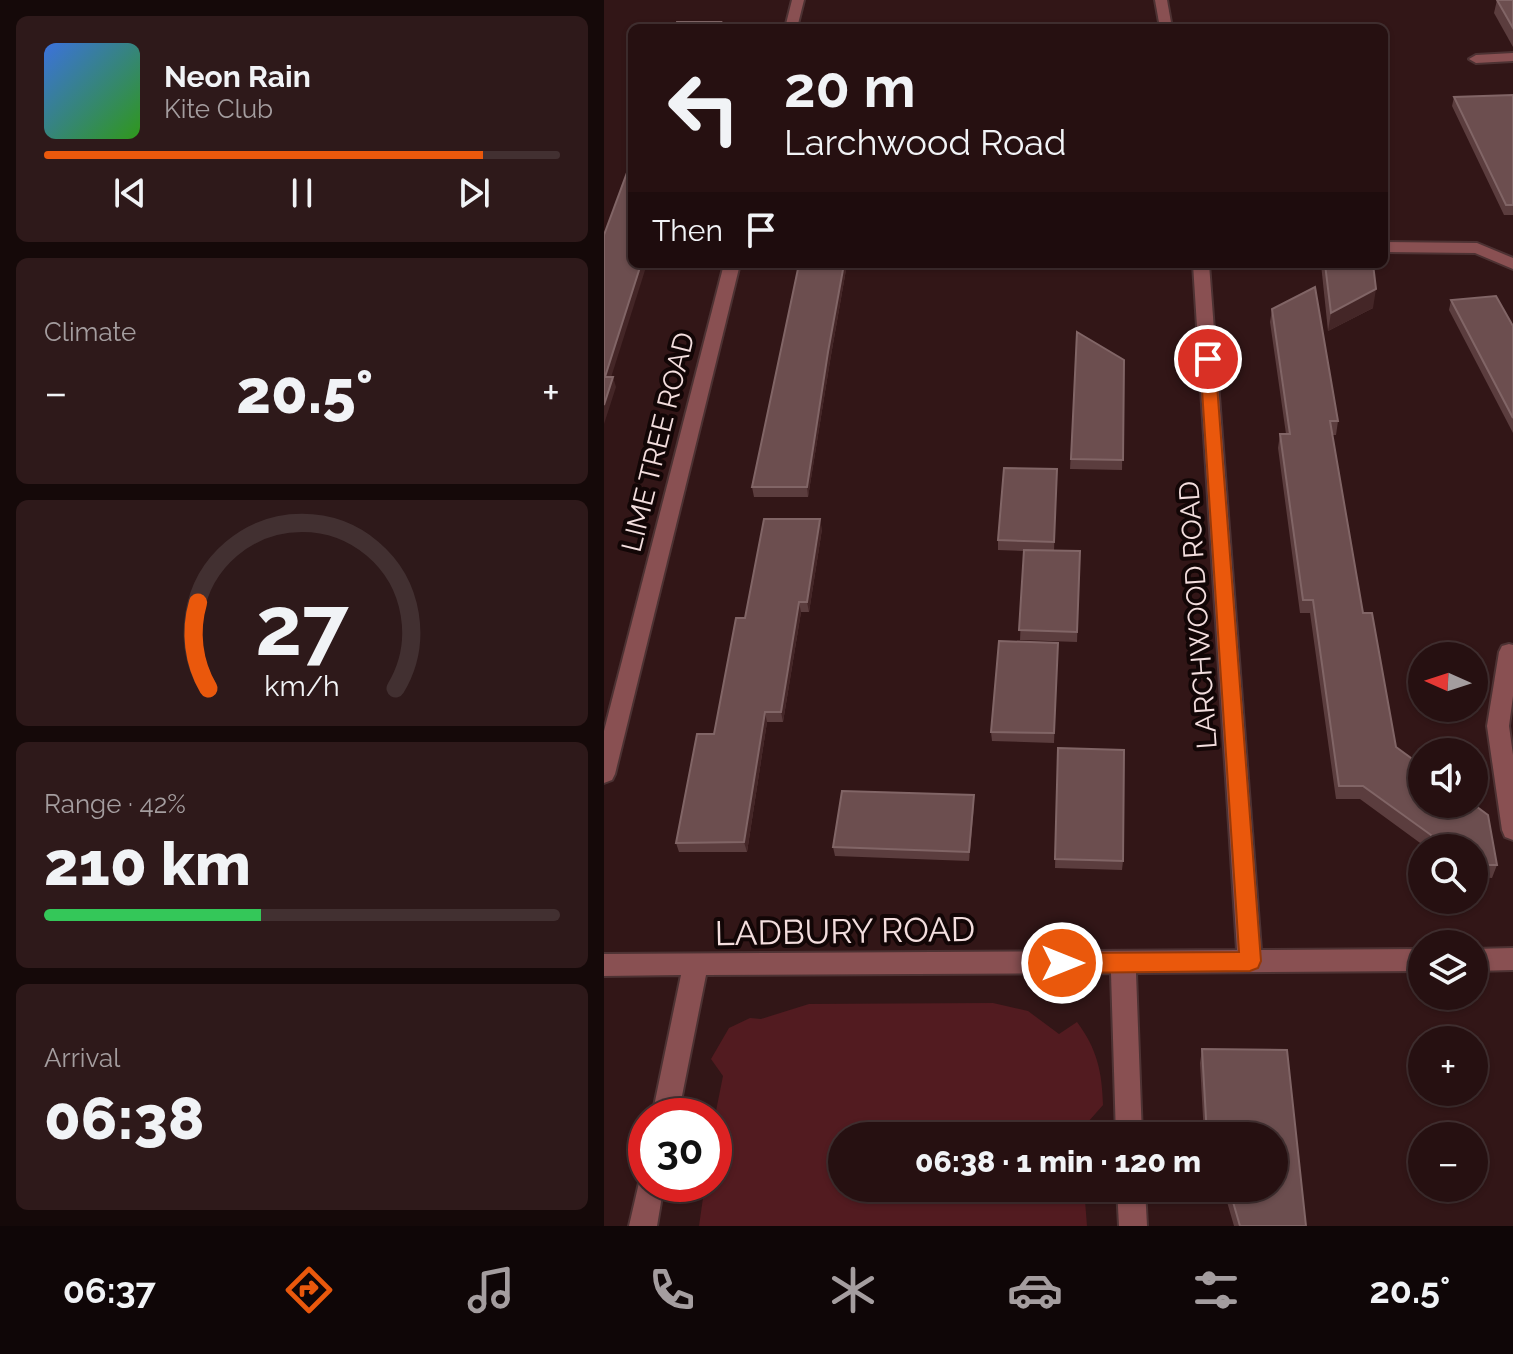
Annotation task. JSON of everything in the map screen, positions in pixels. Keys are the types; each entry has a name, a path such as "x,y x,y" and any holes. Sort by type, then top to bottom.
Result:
{"street":[{"path":"792,24 798,0"},
{"path":"1161,0 1165,24"},
{"path":"1476,59 1513,57"},
{"path":"1388,247 1477,248 1513,264"},
{"name":"LIME TREE ROAD","path":"604,774 731,268"},
{"name":"LARCHWOOD ROAD","path":"1201,268 1250,961"},
{"path":"1509,652 1498,726 1513,830"},
{"path":"1488,960 1513,959"},
{"name":"LADBURY ROAD","path":"604,965 695,967 1408,960"},
{"path":"1123,962 1129,1122"},
{"path":"669,1098 695,967"},
{"path":"643,1226 648,1202"},
{"path":"1132,1202 1133,1226"}],"shaded area":[{"path":"993,1003 1028,1011 1059,1034 1077,1022 1097,1061 1101,1081 1103,1105 1088,1122 828,1122 828,1202 1085,1202 1087,1226 699,1226 702,1202 732,1202 732,1098 719,1098 723,1076 711,1059 729,1028 750,1018 761,1019 809,1004"}],"building":[{"path":"1497,0 1513,0 1513,28"},
{"path":"677,22 721,22 720,24"},
{"path":"1513,95 1513,205 1506,205 1454,97"},
{"path":"628,170 628,268 640,268 605,377 613,377 604,405 604,235"},
{"path":"798,268 843,268 807,487 752,487"},
{"path":"1325,268 1373,268 1376,289 1331,313"},
{"path":"1315,287 1338,421 1330,421 1363,613 1372,613 1396,747 1408,756 1408,818 1488,818 1488,815 1497,865 1488,865 1488,834 1430,834 1363,786 1339,786 1313,600 1303,600 1280,434 1290,434 1272,309"},
{"path":"1496,296 1513,326 1513,418 1451,300"},
{"path":"1077,332 1124,360 1123,460 1071,459"},
{"path":"1004,468 1057,469 1054,542 998,540"},
{"path":"764,519 820,519 807,602 799,602 781,712 765,712 744,842 676,843 697,734 714,734 736,618 745,618"},
{"path":"1024,550 1080,551 1077,632 1019,630"},
{"path":"999,641 1058,643 1054,733 991,732"},
{"path":"1058,748 1124,750 1123,861 1055,859"},
{"path":"842,791 974,795 969,852 833,847"},
{"path":"1202,1049 1287,1050 1306,1226 1240,1226 1233,1202 1288,1202 1288,1122 1206,1122"}],"route":[{"path":"1062,963 1250,961 1208,359"}]}
